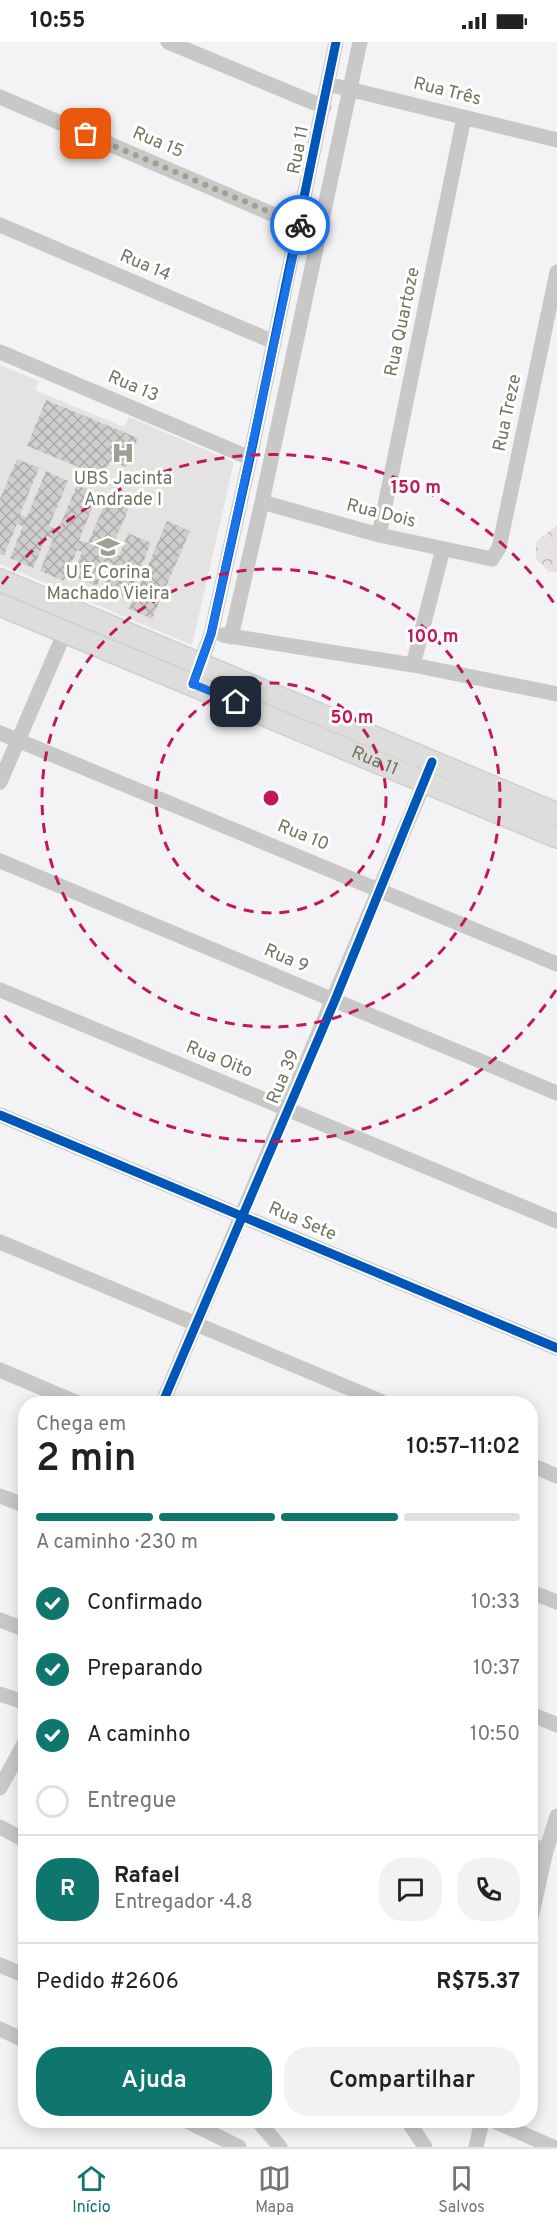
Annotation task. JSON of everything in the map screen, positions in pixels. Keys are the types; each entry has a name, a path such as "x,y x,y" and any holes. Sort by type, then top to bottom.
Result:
{"main road":[{"name":"Rua 11","path":"0,580 196,675 429,771 557,814"},
{"name":"Rua 11","path":"0,605 65,632 196,675"},
{"name":"Rua 11","path":"429,771 557,837"}],"street":[{"path":"168,42 324,107"},
{"name":"Rua 11","path":"196,675 211,634 250,458 336,42"},
{"path":"231,637 360,42"},
{"name":"Rua Três","path":"328,84 557,140"},
{"name":"Rua 15","path":"0,97 300,225"},
{"name":"Rua Quartoze","path":"379,535 464,117"},
{"name":"Rua 14","path":"0,225 274,342"},
{"name":"Rua Treze","path":"492,559 499,548 557,272"},
{"name":"Rua 13","path":"0,352 250,458"},
{"name":"Rua Dois","path":"262,502 379,535 492,559"},
{"path":"413,665 443,549"},
{"path":"0,782 65,632"},
{"path":"211,634 413,665 557,694"},
{"name":"Rua 10","path":"0,733 557,964"},
{"name":"Rua 39","path":"165,1396 335,1000 429,771"},
{"name":"Rua 9","path":"0,861 557,1093"},
{"name":"Rua Oito","path":"0,990 557,1221"},
{"name":"Rua Sete","path":"0,1115 557,1348"},
{"path":"0,1242 368,1396"},
{"path":"0,1370 61,1396"},
{"path":"538,1469 557,1476"},
{"path":"0,1496 18,1503"},
{"path":"538,1595 557,1602"},
{"path":"0,1620 18,1627"},
{"path":"0,1694 18,1700"},
{"path":"538,1717 557,1725"},
{"path":"0,1788 18,1755"},
{"path":"538,1887 557,1816"},
{"path":"0,1827 18,1837"},
{"path":"538,1848 546,1851"},
{"path":"0,1965 18,1973"},
{"path":"0,2029 18,2037"},
{"path":"201,2128 240,2147"},
{"path":"264,2128 280,2147"},
{"path":"413,2128 425,2147"},
{"path":"476,2147 480,2128"},
{"path":"510,2128 553,2147"}],"shaded area":[{"name":"U E Corina Machado Vieira","path":"0,365 39,381 35,390 124,427 129,417 234,462 192,645 0,564"}],"green space":[{"path":"557,525 557,572 549,572 536,559 536,542"}],"building":[{"path":"46,400 138,438 126,467 110,461 103,477 27,446"},
{"path":"17,459 39,468 20,514 27,517 46,471 68,481 49,526 58,530 77,485 98,494 79,540 88,543 107,499 129,508 110,552 119,556 128,533 151,543 142,565 147,568 167,521 190,531 152,619 129,609 143,577 138,575 127,598 103,588 113,564 107,562 97,586 72,576 82,552 77,550 64,581 40,571 53,539 47,536 33,568 10,558 23,526 17,524 4,555 0,554 0,499"}],"cycle path":[{"path":"193,684 211,634 336,42"},
{"path":"165,1396 335,1000 432,762"},
{"path":"0,1115 557,1348"}],"way so far":[{"path":"86,134 300,225"}],"place":[{"name":"UBS Jacinta Andrade I","path":"123,453"},
{"name":"U E Corina Machado Vieira","path":"108,547"}],"route":[{"path":"236,702 193,684 211,634 300,225"}]}
